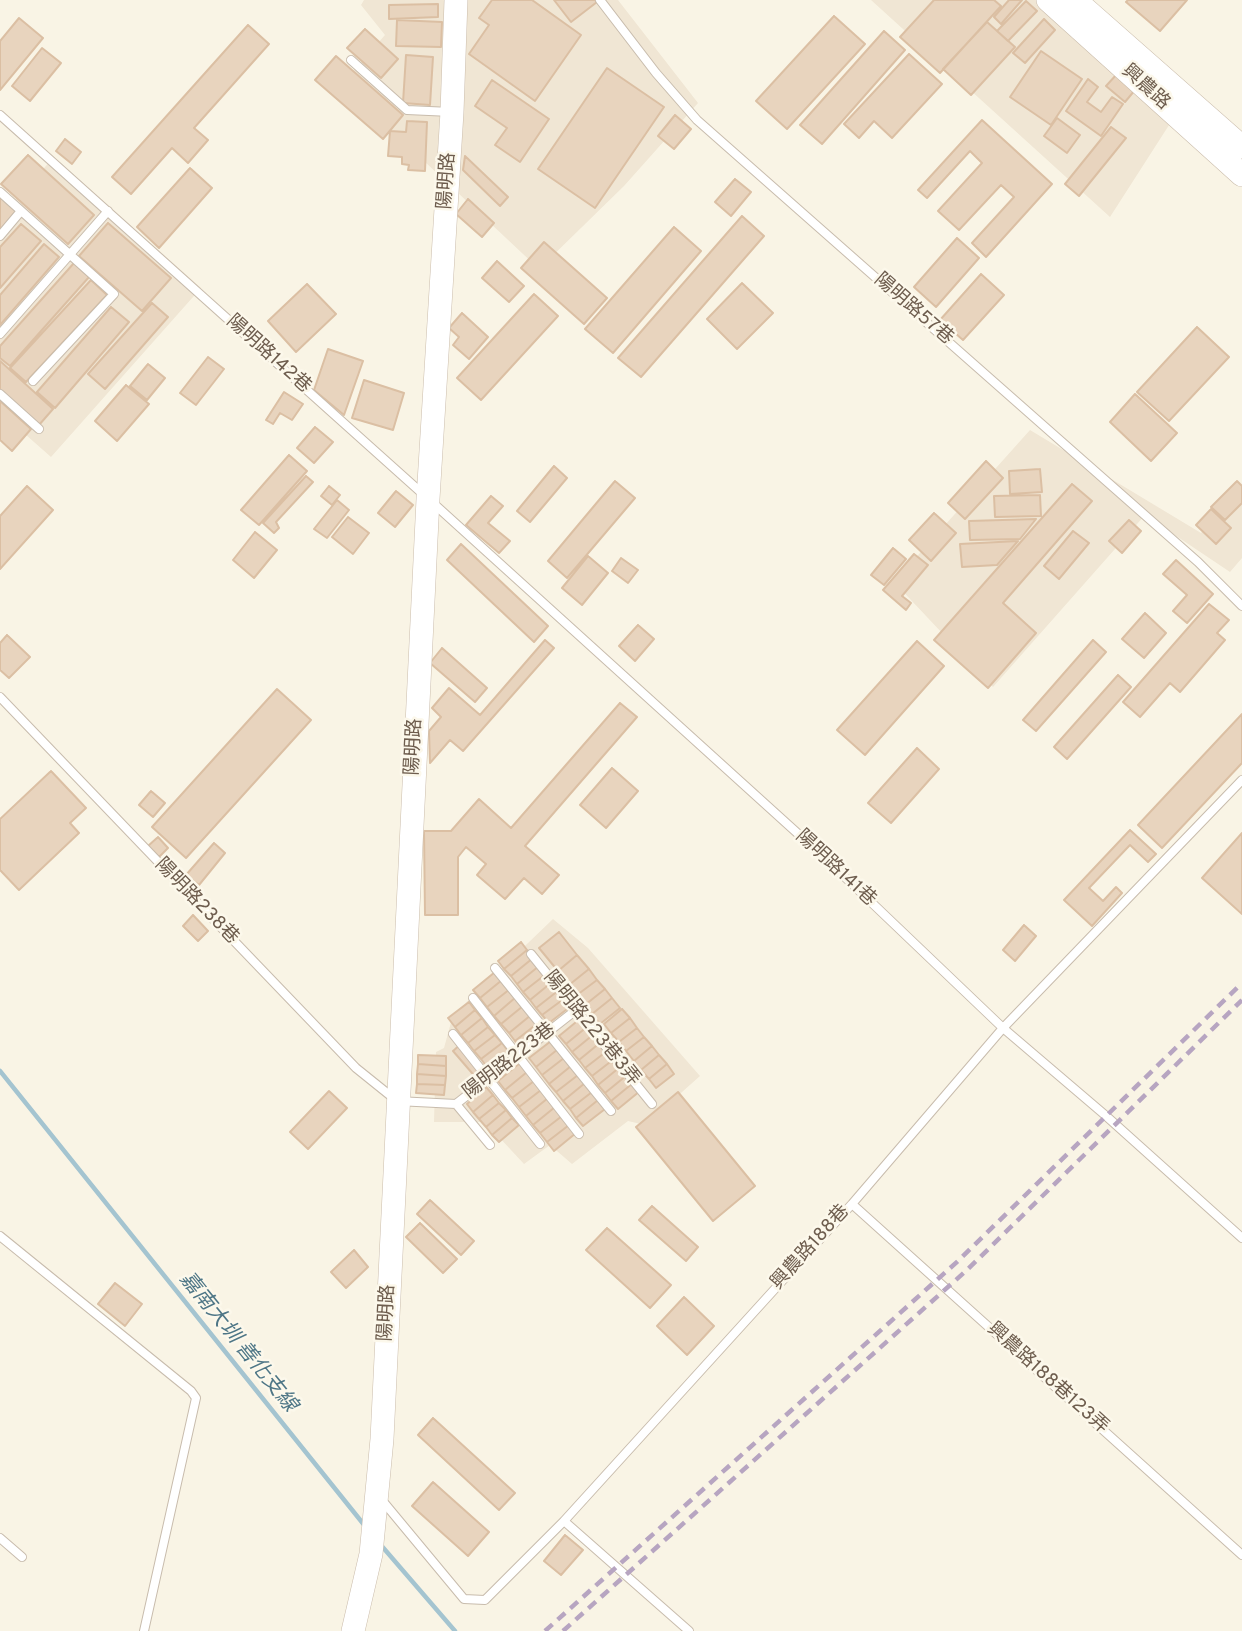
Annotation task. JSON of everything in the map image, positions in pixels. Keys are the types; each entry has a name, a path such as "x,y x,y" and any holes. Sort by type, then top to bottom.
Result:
{"street":[{"name":"陽明路","path":"353,1631 371,1554 382,1439 397,1101 456,0"},
{"name":"興農路","path":"1048,0 1242,176"},
{"name":"興農路","path":"1075,0 1242,147"}],"lane":[{"name":"陽明路57巷","path":"600,0 656,73 697,120 1198,562 1242,606"},
{"path":"351,60 407,110 452,112"},
{"name":"陽明路142巷","path":"0,116 428,499"},
{"path":"0,192 114,294 33,381"},
{"path":"0,236 21,211"},
{"path":"0,334 108,211"},
{"path":"0,394 39,429"},
{"name":"陽明路141巷","path":"428,499 827,860 1003,1028 1242,1238"},
{"name":"陽明路238巷","path":"0,697 356,1068 397,1101"},
{"name":"興農路188巷","path":"377,1494 464,1599 485,1600 564,1521 852,1204 1003,1028 1242,780"},
{"name":"陽明路223巷3弄","path":"531,954 652,1104"},
{"path":"495,968 611,1111"},
{"path":"473,998 579,1134"},
{"name":"陽明路223巷","path":"397,1101 456,1104 576,1010"},
{"path":"453,1034 540,1144"},
{"path":"456,1104 489,1144"},
{"name":"興農路188巷123弄","path":"852,1204 1242,1555"},
{"path":"0,1236 180,1382 196,1398 144,1631"},
{"path":"564,1521 689,1631"},
{"path":"0,1538 22,1556"}],"shaded area":[{"path":"364,0 618,0 698,103 624,186 539,269 342,84 385,35 361,5"},
{"path":"871,0 1038,0 1171,122 1110,217"},
{"path":"54,157 201,288 51,457 0,412 0,217"},
{"path":"1030,430 1201,533 1242,486 1242,558 1230,572 1145,515 993,687 894,582"},
{"path":"553,919 588,948 700,1076 645,1125 628,1121 572,1164 550,1145 524,1164 485,1122 434,1122 436,1052 444,1048 453,1015"}],"building":[{"path":"492,0 532,0 581,35 535,101 469,54 489,25 479,18"},
{"path":"554,0 595,0 597,2 571,22"},
{"path":"934,0 994,0 1001,6 940,73 900,37"},
{"path":"1009,0 1022,0 1001,24 994,17"},
{"path":"1187,0 1160,31 1126,2"},
{"path":"1026,1 1037,11 1008,41 997,31"},
{"path":"438,4 438,17 389,19 389,5"},
{"path":"834,16 865,44 787,129 756,101"},
{"path":"19,18 43,38 0,90 0,41"},
{"path":"1044,19 1055,30 1025,63 1013,53"},
{"path":"397,20 442,22 441,47 396,46"},
{"path":"987,22 1015,47 971,95 943,69"},
{"path":"248,25 269,44 194,128 208,140 188,163 172,148 131,194 112,177"},
{"path":"365,29 398,59 381,78 347,48"},
{"path":"884,31 905,50 822,144 800,125"},
{"path":"42,48 61,63 30,101 12,86"},
{"path":"1041,51 1082,79 1051,125 1010,97"},
{"path":"909,54 942,84 892,138 874,121 859,138 844,124"},
{"path":"406,55 433,57 430,105 403,103"},
{"path":"336,56 403,115 383,139 315,80"},
{"path":"607,68 664,107 595,208 538,169"},
{"path":"1117,74 1135,90 1125,102 1106,86"},
{"path":"1088,79 1098,87 1087,102 1101,112 1112,97 1123,104 1101,136 1066,111"},
{"path":"492,80 549,119 520,162 495,145 507,128 475,106"},
{"path":"675,115 691,129 674,149 658,136"},
{"path":"1057,118 1080,135 1067,153 1044,136"},
{"path":"982,120 1052,184 986,257 972,243 1014,197 1001,185 959,230 938,211 982,163 970,151 927,198 918,190"},
{"path":"407,121 427,122 425,171 408,170 409,165 402,164 402,157 388,156 390,131 406,132"},
{"path":"1111,127 1126,138 1079,196 1065,184"},
{"path":"65,139 81,152 72,164 56,151"},
{"path":"28,155 94,215 68,244 1,184"},
{"path":"465,156 508,197 500,206 463,170"},
{"path":"190,168 212,188 159,248 137,227"},
{"path":"735,179 751,192 731,216 715,202"},
{"path":"0,194 17,210 0,230"},
{"path":"468,199 494,223 482,237 456,214"},
{"path":"742,216 764,236 641,377 618,358"},
{"path":"108,223 171,278 142,311 79,256"},
{"path":"21,224 41,241 0,288 0,247"},
{"path":"674,227 701,251 613,353 585,329"},
{"path":"957,238 979,258 936,307 914,287"},
{"path":"544,242 607,298 584,324 521,268"},
{"path":"44,244 59,257 0,325 0,295"},
{"path":"497,261 524,286 509,302 482,278"},
{"path":"74,263 89,277 10,366 0,358 0,346"},
{"path":"981,274 1004,295 963,340 940,320"},
{"path":"91,280 107,295 26,382 10,368"},
{"path":"742,283 773,313 737,349 707,319"},
{"path":"307,284 336,314 296,352 268,321"},
{"path":"534,294 558,316 481,400 457,378"},
{"path":"152,303 168,317 105,389 88,374"},
{"path":"111,307 129,322 55,408 37,392"},
{"path":"462,313 488,337 469,359 453,345 459,337 449,328"},
{"path":"1197,327 1229,357 1169,421 1137,392"},
{"path":"328,349 363,361 344,415 314,390"},
{"path":"208,357 224,369 196,405 180,393"},
{"path":"0,361 53,409 39,425 0,390"},
{"path":"148,364 165,378 147,400 130,386"},
{"path":"364,380 404,393 393,430 352,418"},
{"path":"126,385 149,404 117,441 95,421"},
{"path":"284,392 303,404 292,420 280,413 273,424 266,420"},
{"path":"1135,394 1177,433 1151,461 1110,422"},
{"path":"0,401 31,429 12,451 0,440"},
{"path":"315,427 333,442 314,463 297,448"},
{"path":"289,455 307,471 259,525 241,510"},
{"path":"986,461 1003,478 965,519 948,503"},
{"path":"554,466 567,478 530,522 517,511"},
{"path":"1040,469 1042,492 1010,494 1009,471"},
{"path":"306,476 313,482 276,522 279,528 274,533 263,523"},
{"path":"615,481 635,498 567,578 548,561"},
{"path":"1237,481 1242,486 1242,503 1225,520 1211,507"},
{"path":"1072,484 1092,501 1003,603 1036,633 988,688 934,640"},
{"path":"27,486 53,510 0,569 0,516"},
{"path":"329,486 340,495 332,505 321,496"},
{"path":"396,491 413,505 395,527 378,513"},
{"path":"1040,495 1041,516 995,517 994,496"},
{"path":"491,496 503,506 488,523 510,541 499,553 466,525"},
{"path":"337,500 349,510 327,538 314,529"},
{"path":"1211,509 1231,528 1216,544 1196,525"},
{"path":"934,513 956,533 931,561 909,540"},
{"path":"348,517 369,533 353,554 332,537"},
{"path":"1036,519 1020,539 970,540 969,521"},
{"path":"1129,520 1141,531 1122,553 1109,541"},
{"path":"1073,531 1089,543 1059,579 1044,566"},
{"path":"255,532 277,550 254,578 233,560"},
{"path":"1018,541 997,565 962,567 960,544"},
{"path":"461,544 548,626 534,642 447,560"},
{"path":"893,548 906,559 884,585 871,575"},
{"path":"914,554 928,565 902,596 911,603 906,610 883,590"},
{"path":"588,556 608,573 582,605 562,588"},
{"path":"621,558 638,570 628,583 612,571"},
{"path":"1176,560 1213,594 1187,623 1173,611 1187,595 1163,574"},
{"path":"1209,604 1229,620 1217,633 1225,640 1180,692 1170,683 1140,717 1123,702"},
{"path":"1145,613 1166,633 1144,658 1122,639"},
{"path":"638,625 654,639 635,661 619,646"},
{"path":"7,635 30,657 9,678 0,670 0,643"},
{"path":"545,640 554,648 463,751 450,740 430,763 429,731 441,717 432,708 449,688 480,715"},
{"path":"1093,640 1106,652 1036,731 1023,720"},
{"path":"917,641 944,666 865,755 837,730"},
{"path":"442,648 487,688 475,702 430,663"},
{"path":"1118,675 1131,687 1067,759 1054,747"},
{"path":"277,689 311,720 186,858 152,827"},
{"path":"620,703 637,717 525,846 559,875 542,894 524,878 505,899 477,875 486,864 466,847 458,857 458,915 425,915 424,831 451,831 479,799 511,828"},
{"path":"1242,714 1242,763 1162,848 1138,825"},
{"path":"917,748 939,769 891,823 868,803"},
{"path":"612,768 638,791 606,828 580,805"},
{"path":"51,771 86,808 70,823 79,833 19,890 0,870 0,819"},
{"path":"151,791 165,803 153,817 139,805"},
{"path":"1130,830 1156,854 1148,862 1130,845 1089,888 1103,901 1116,887 1122,893 1092,926 1064,900"},
{"path":"1242,833 1242,914 1202,878"},
{"path":"158,837 168,848 159,857 148,846"},
{"path":"214,843 225,853 199,885 186,875"},
{"path":"193,915 208,931 198,941 183,926"},
{"path":"1024,925 1036,936 1015,961 1003,950"},
{"path":"559,932 577,955 558,971 539,948"},
{"path":"521,942 527,950 504,969 498,961"},
{"path":"527,950 533,958 511,976 504,969"},
{"path":"577,955 589,969 569,985 558,971"},
{"path":"533,958 539,966 517,984 511,976"},
{"path":"539,966 546,974 523,992 517,984"},
{"path":"589,969 597,980 577,995 569,985"},
{"path":"495,972 502,980 480,998 473,990"},
{"path":"546,974 552,982 530,1000 523,992"},
{"path":"502,980 510,989 487,1007 480,998"},
{"path":"597,980 605,989 585,1005 577,995"},
{"path":"552,982 559,990 536,1008 530,1000"},
{"path":"510,989 516,997 494,1016 487,1007"},
{"path":"605,989 612,998 592,1014 585,1005"},
{"path":"559,990 565,998 542,1015 536,1008"},
{"path":"516,997 523,1006 501,1024 494,1016"},
{"path":"565,998 571,1006 549,1023 542,1015"},
{"path":"612,998 620,1008 600,1024 592,1014"},
{"path":"469,1002 475,1010 455,1027 448,1018"},
{"path":"523,1006 531,1015 509,1033 501,1024"},
{"path":"622,1009 630,1018 611,1033 604,1024"},
{"path":"475,1010 482,1018 461,1035 455,1027"},
{"path":"531,1015 538,1023 515,1041 509,1033"},
{"path":"482,1018 488,1027 468,1043 461,1035"},
{"path":"581,1018 588,1026 566,1044 559,1036"},
{"path":"630,1018 637,1028 619,1042 611,1033"},
{"path":"538,1023 545,1032 523,1050 515,1041"},
{"path":"588,1026 594,1034 572,1052 566,1044"},
{"path":"488,1027 495,1035 474,1051 468,1043"},
{"path":"637,1028 644,1037 626,1051 619,1042"},
{"path":"594,1034 601,1042 579,1060 572,1052"},
{"path":"495,1035 502,1043 481,1059 474,1051"},
{"path":"644,1037 652,1046 634,1061 626,1051"},
{"path":"551,1041 558,1049 536,1067 529,1058"},
{"path":"601,1042 607,1051 585,1068 579,1060"},
{"path":"462,1043 486,1072 478,1080 453,1051"},
{"path":"502,1043 508,1051 487,1067 481,1059"},
{"path":"652,1046 659,1055 641,1070 634,1061"},
{"path":"558,1049 564,1058 542,1075 536,1067"},
{"path":"607,1051 614,1059 592,1076 585,1068"},
{"path":"418,1055 446,1056 446,1066 418,1064"},
{"path":"659,1055 667,1064 649,1079 641,1070"},
{"path":"564,1058 571,1066 549,1084 542,1075"},
{"path":"614,1059 620,1067 598,1085 592,1076"},
{"path":"520,1063 527,1072 505,1090 498,1081"},
{"path":"418,1064 446,1066 446,1076 417,1074"},
{"path":"667,1064 674,1074 656,1088 649,1079"},
{"path":"571,1066 578,1075 556,1092 549,1084"},
{"path":"620,1067 627,1075 605,1093 598,1085"},
{"path":"527,1072 534,1081 512,1098 505,1090"},
{"path":"417,1074 446,1076 445,1085 417,1084"},
{"path":"578,1075 585,1083 563,1101 556,1092"},
{"path":"627,1075 633,1083 611,1101 605,1093"},
{"path":"534,1081 541,1090 519,1107 512,1098"},
{"path":"585,1083 592,1092 570,1109 563,1101"},
{"path":"633,1083 640,1091 618,1109 611,1101"},
{"path":"417,1084 445,1085 444,1095 416,1093"},
{"path":"486,1087 493,1095 473,1112 467,1104"},
{"path":"541,1090 548,1098 526,1116 519,1107"},
{"path":"329,1091 347,1108 308,1149 290,1132"},
{"path":"592,1092 598,1100 576,1118 570,1109"},
{"path":"678,1092 755,1186 713,1221 636,1127"},
{"path":"493,1095 499,1103 479,1119 473,1112"},
{"path":"548,1098 555,1107 533,1125 526,1116"},
{"path":"598,1100 605,1109 583,1126 576,1118"},
{"path":"499,1103 506,1110 486,1127 479,1119"},
{"path":"555,1107 562,1116 540,1133 533,1125"},
{"path":"506,1110 512,1118 492,1135 486,1127"},
{"path":"562,1116 569,1125 547,1142 540,1133"},
{"path":"512,1118 519,1125 499,1142 492,1135"},
{"path":"569,1125 576,1133 554,1151 547,1142"},
{"path":"430,1200 474,1241 461,1255 417,1214"},
{"path":"652,1206 698,1247 686,1261 639,1220"},
{"path":"420,1223 457,1259 443,1273 406,1237"},
{"path":"607,1228 671,1285 650,1308 586,1250"},
{"path":"354,1250 368,1267 346,1288 331,1272"},
{"path":"115,1283 142,1304 125,1326 98,1304"},
{"path":"684,1297 714,1326 687,1355 657,1326"},
{"path":"433,1418 515,1493 499,1510 418,1435"},
{"path":"433,1482 489,1532 468,1556 412,1506"},
{"path":"565,1535 583,1550 561,1575 544,1561"}],"waterway":[{"name":"嘉南大圳 善化支線","path":"0,1071 365,1526"},
{"name":"嘉南大圳 善化支線","path":"380,1544 455,1631"}],"railway":[{"path":"545,1631 958,1261 1242,983"},
{"path":"563,1631 967,1270 1242,1000"}]}
